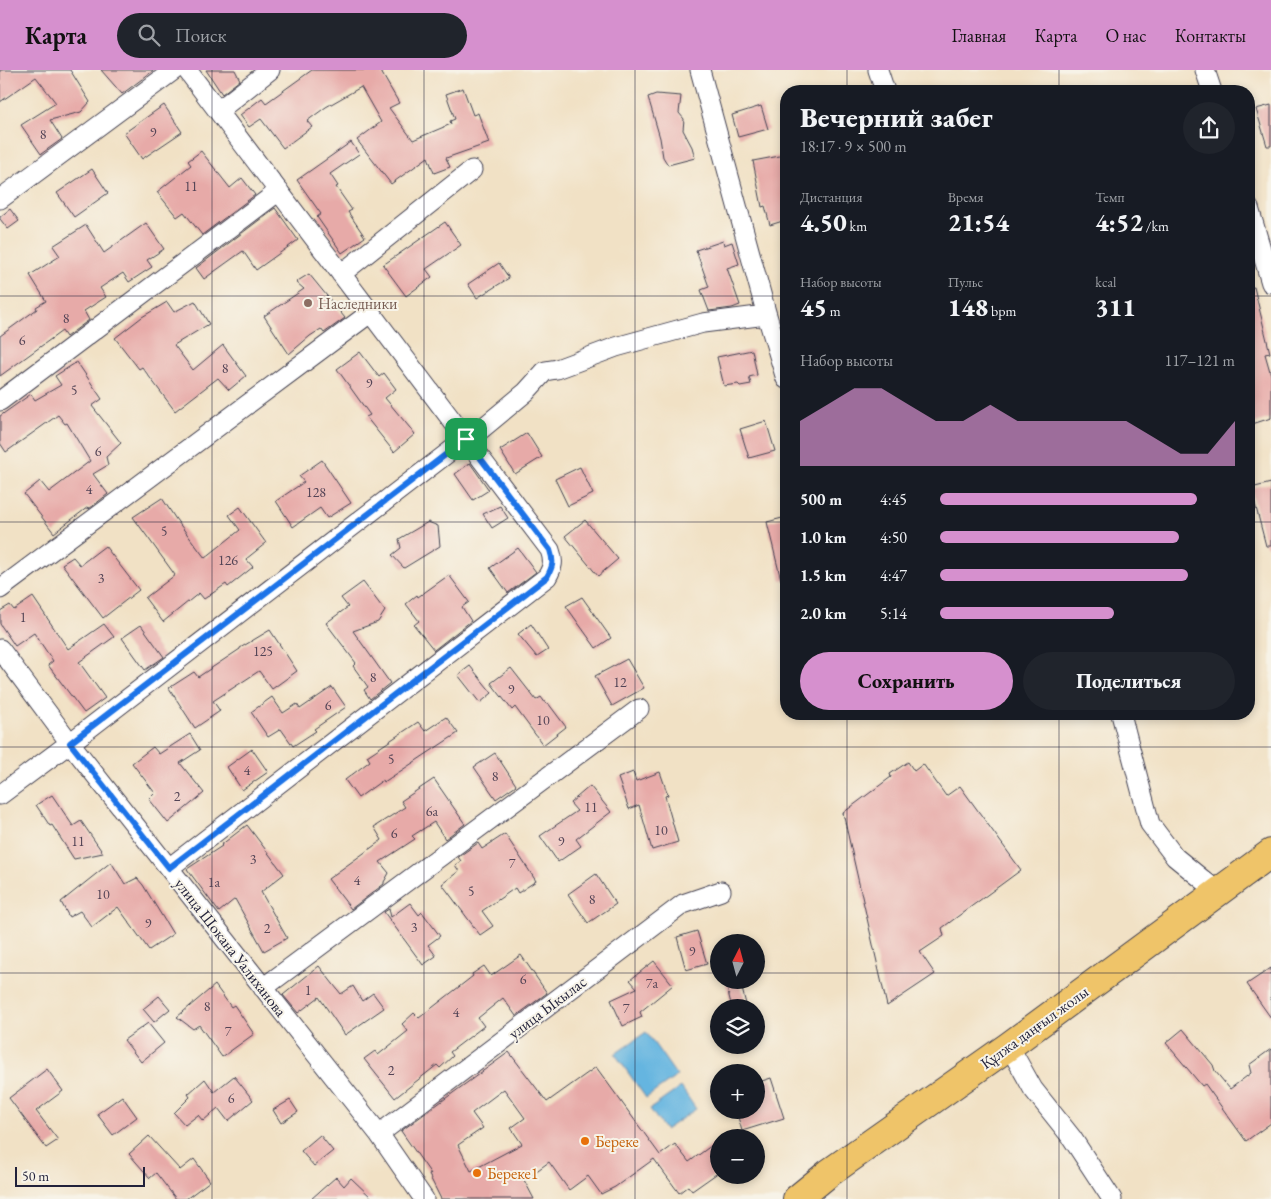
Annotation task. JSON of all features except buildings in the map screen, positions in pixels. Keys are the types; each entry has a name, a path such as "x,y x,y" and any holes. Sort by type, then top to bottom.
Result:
{"main road":[{"name":"Құлжа даңғыл жолы","path":"797,1199 830,1173 1009,1046 1218,892 1269,859"}],"street":[{"path":"0,198 174,70"},
{"path":"169,868 547,577 552,568 553,559 550,550 187,70"},
{"path":"218,110 270,70"},
{"path":"700,70 733,197 780,359"},
{"path":"878,70 883,85"},
{"path":"1205,70 1210,85"},
{"path":"341,274 472,170"},
{"path":"0,401 279,192"},
{"path":"1255,228 1271,283"},
{"path":"0,589 370,313"},
{"path":"0,795 466,440 526,392 545,370 557,369 616,347 703,323 766,315"},
{"name":"улица Шокана Уалиханова","path":"0,649 70,743 379,1134 424,1199"},
{"path":"263,988 639,709"},
{"path":"1124,720 1150,824 1175,857 1218,892"},
{"name":"улица Ыкылас","path":"379,1134 683,904 721,891"},
{"path":"1009,1046 1033,1089 1072,1138 1112,1199"}],"water":[{"path":"646,1032 677,1076 646,1098 615,1054"},
{"path":"681,1087 696,1109 665,1130 650,1109"}],"place":[{"name":"Наследники","path":"308,303"},
{"name":"Береке","path":"585,1141"},
{"name":"Береке1","path":"477,1173"}],"route":[{"path":"466,439 550,550 553,559 552,568 547,577 169,868 70,743 466,439"}]}
